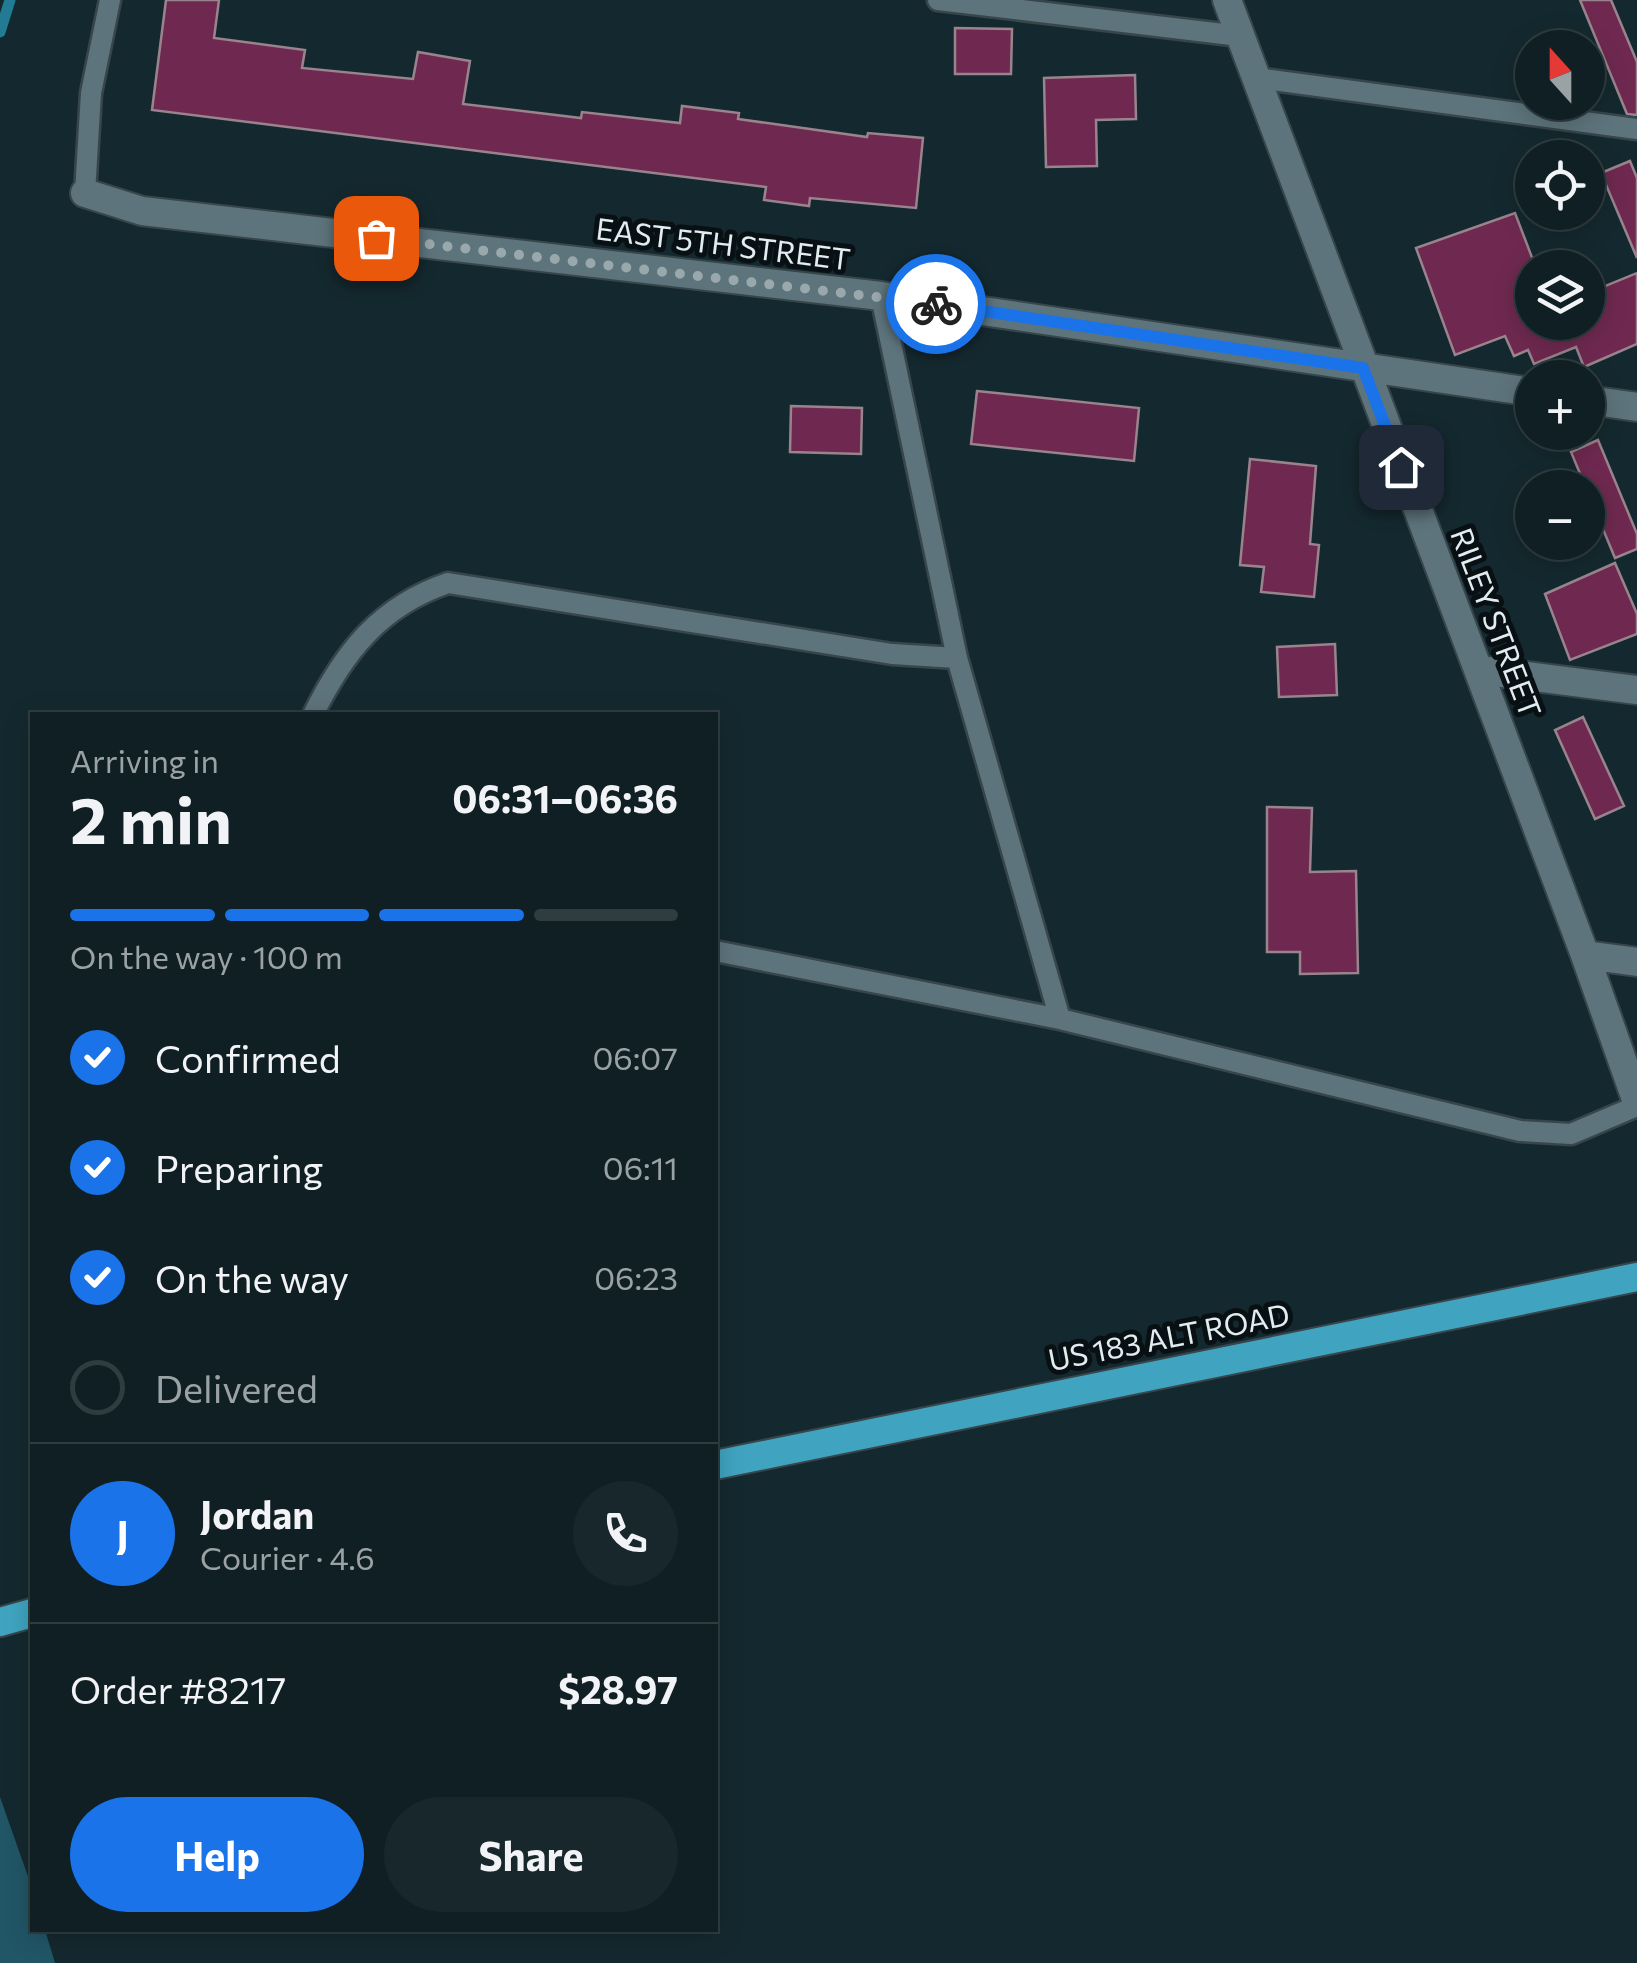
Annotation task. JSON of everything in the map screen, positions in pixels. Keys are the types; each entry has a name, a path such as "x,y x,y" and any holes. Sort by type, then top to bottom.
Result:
{"highway":[{"name":"US 183 ALT ROAD","path":"718,1464 1637,1278"},
{"path":"0,1622 30,1614"}],"street":[{"name":"RILEY STREET","path":"1227,0 1586,954 1637,1104"},
{"name":"EAST 5TH STREET","path":"85,193 142,211 881,296 1515,390"},
{"path":"1605,402 1637,407"},
{"path":"1479,670 1637,690"},
{"path":"1586,954 1637,962"}],"lane":[{"path":"85,193 91,93 110,0"},
{"path":"938,0 1240,36"},
{"path":"1257,78 1637,129"},
{"path":"881,296 956,658 1060,1019"},
{"path":"314,712 326,688 371,626 416,594 448,583 892,654 956,658"},
{"path":"718,952 1060,1019 1520,1132 1572,1134 1637,1104"}],"shaded area":[{"path":"0,1797 30,1882 30,1932 46,1932 55,1963 0,1963"}],"building":[{"path":"166,0 219,0 214,38 305,50 302,68 413,79 418,52 470,61 463,104 581,118 582,112 680,123 682,106 739,113 738,119 867,137 868,133 923,138 916,208 810,198 809,206 764,200 766,187 152,110"},
{"path":"1580,0 1611,0 1637,62 1637,115 1627,114 1605,61 1605,30 1592,30"},
{"path":"955,28 1012,29 1011,74 955,74"},
{"path":"1135,75 1136,119 1096,120 1097,166 1046,167 1044,78"},
{"path":"1630,161 1637,178 1637,258 1605,182 1605,171"},
{"path":"1515,213 1515,230 1521,230 1529,250 1515,250 1515,340 1605,340 1605,286 1637,273 1637,344 1600,360 1581,360 1576,347 1544,360 1532,360 1528,350 1514,356 1505,336 1455,355 1416,248"},
{"path":"977,391 1139,408 1134,461 971,444"},
{"path":"791,406 862,408 861,454 790,452"},
{"path":"1602,450 1637,534 1637,549 1615,558 1605,534 1605,470 1578,470 1571,452"},
{"path":"1250,459 1316,466 1310,544 1319,545 1314,597 1261,592 1264,567 1240,565"},
{"path":"1615,563 1637,614 1637,634 1570,660 1545,594"},
{"path":"1335,644 1337,695 1279,697 1277,647"},
{"path":"1583,717 1624,806 1595,819 1555,730"},
{"path":"1267,807 1312,808 1310,872 1356,871 1358,973 1300,974 1300,952 1267,952"}],"waterway":[{"path":"0,32 10,0"}],"way so far":[{"path":"376,238 936,304"}],"route":[{"path":"936,304 1363,368 1401,467"}]}
